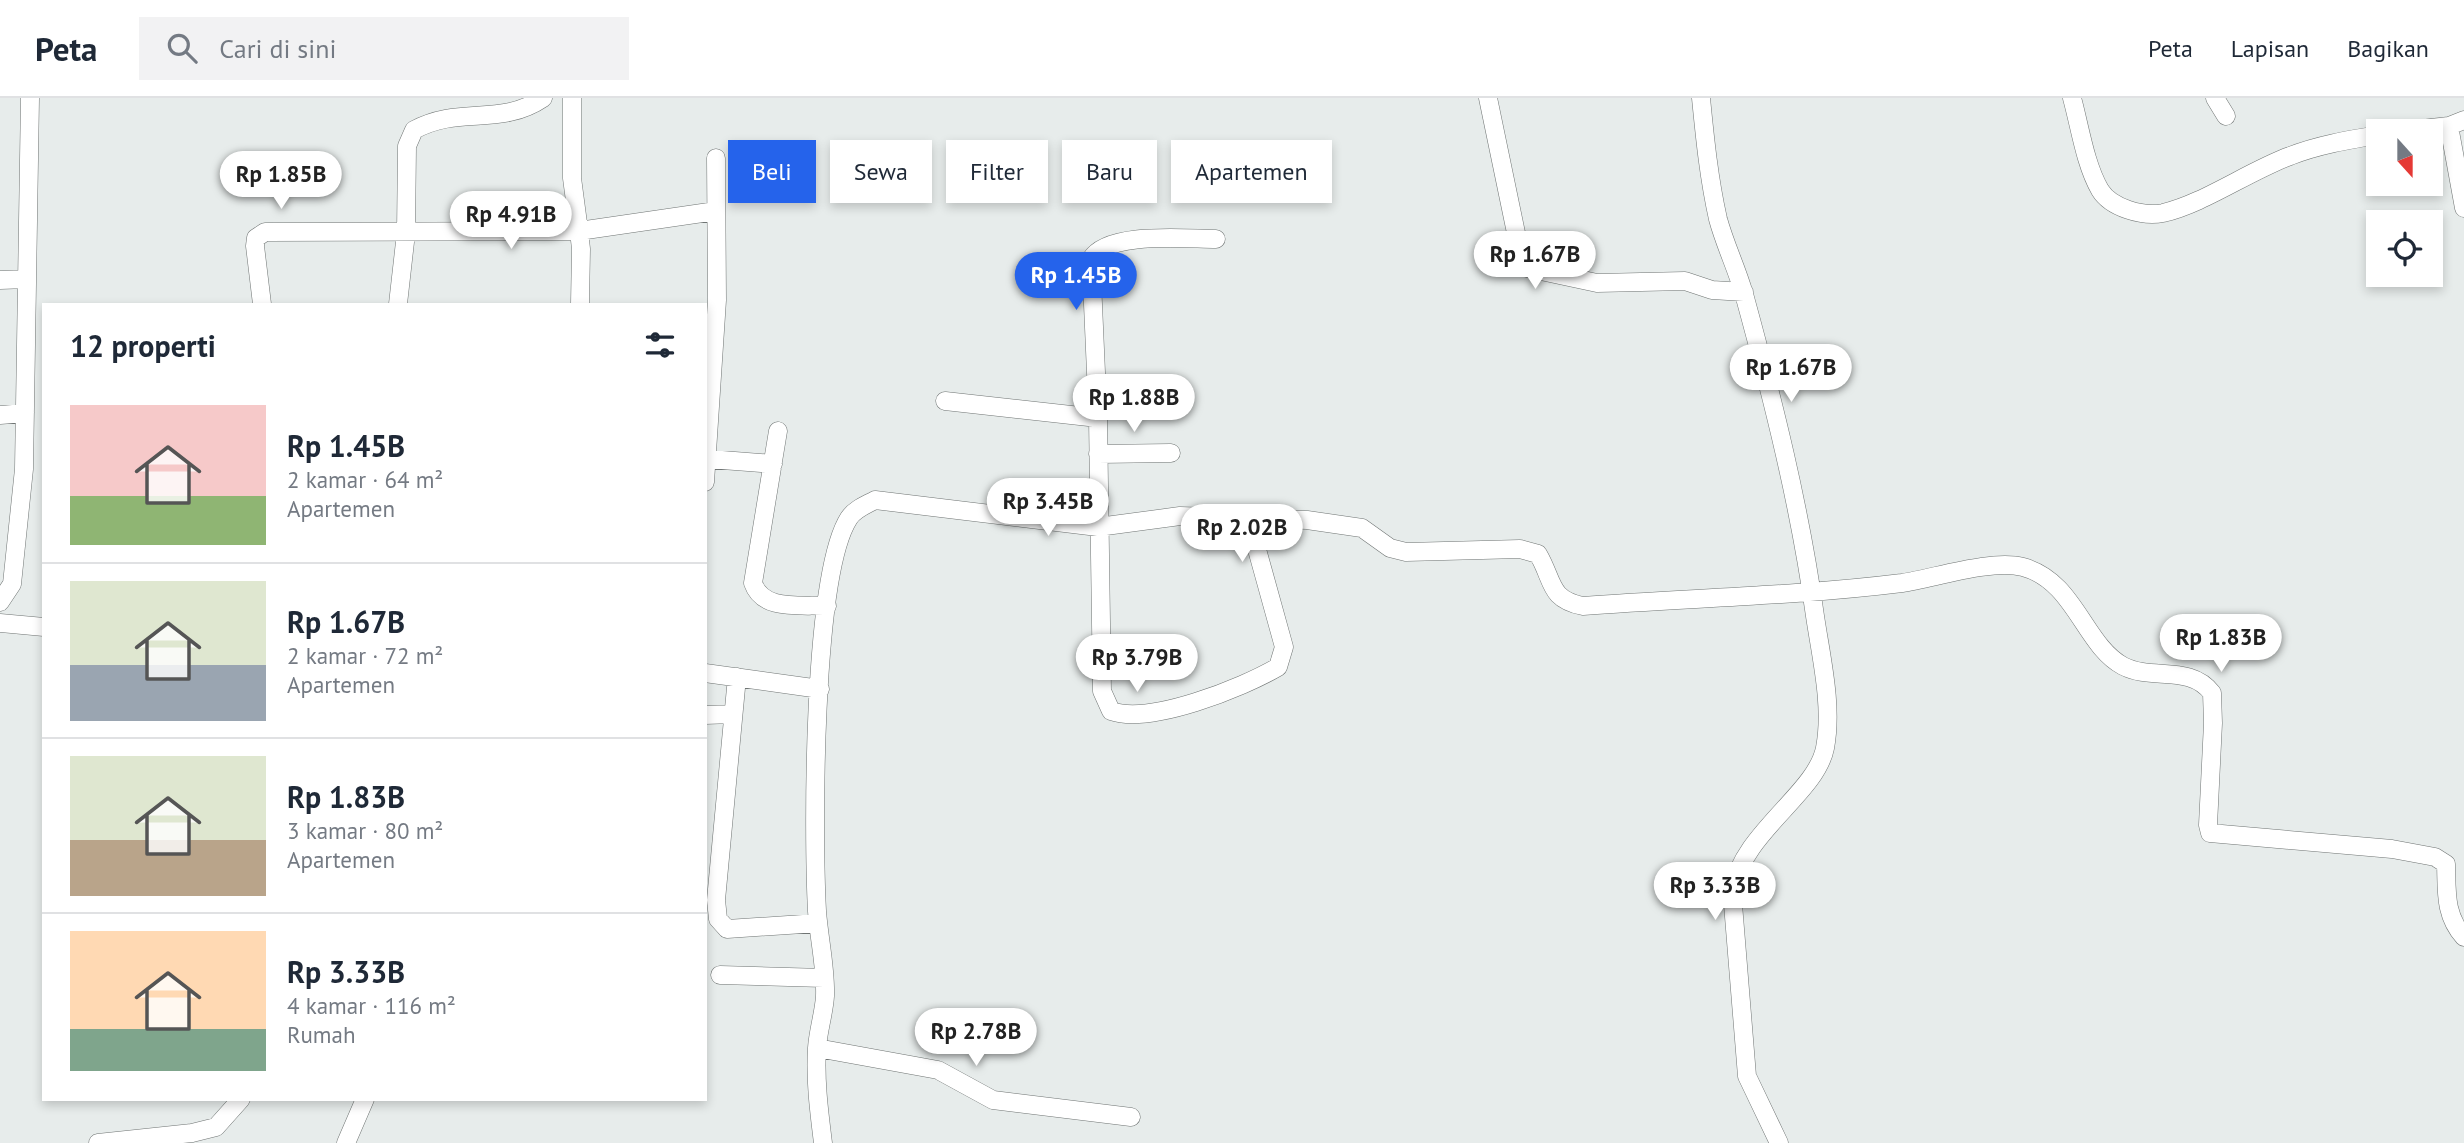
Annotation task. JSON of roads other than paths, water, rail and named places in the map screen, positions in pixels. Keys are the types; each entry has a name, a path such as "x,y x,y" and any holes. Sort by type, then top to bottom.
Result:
{"street":[{"path":"0,602 12,584 19,530 25,413 30,98"},
{"path":"398,303 406,233 407,146 414,130 447,116 509,114 526,109 543,98"},
{"path":"572,98 572,178 582,249 580,303"},
{"path":"1488,98 1520,252 1527,268 1597,282 1685,281 1712,290 1744,292"},
{"path":"1701,98 1706,153 1719,221 1744,292 1805,546 1827,717 1825,747 1819,767 1767,824 1734,878 1732,892 1747,1076 1779,1143"},
{"path":"2072,98 2101,192 2118,205 2135,211 2160,213 2181,207 2250,172 2293,155 2366,137"},
{"path":"2215,98 2226,116"},
{"path":"2457,123 2464,208"},
{"path":"707,470 717,300 716,158"},
{"path":"262,303 255,246 260,235 274,231 579,231 716,211"},
{"path":"1216,239 1118,241 1095,252 1091,259 1098,418 1102,691 1111,711 1121,715 1175,707 1223,692 1278,667 1284,647 1248,517"},
{"path":"0,280 27,279"},
{"path":"945,401 1098,418"},
{"path":"0,415 25,413"},
{"path":"778,431 753,583 757,594 766,602 827,606"},
{"path":"1098,454 1171,453"},
{"path":"709,459 773,464"},
{"path":"823,1143 816,1092 817,1048 825,996 818,923 816,794 820,689 827,606 839,540 855,511 875,500 1098,527 1181,516 1307,520 1362,528 1390,548 1406,552 1520,549 1538,554 1551,587 1562,600 1583,606 1902,583 1991,567 2022,566 2058,587 2110,656 2125,667 2195,677 2212,693 2208,815 2210,833 2392,849 2435,857 2446,863 2445,893 2448,908 2464,937"},
{"path":"0,623 42,626"},
{"path":"707,673 820,689"},
{"path":"737,677 716,900 718,919 727,929 818,923"},
{"path":"707,715 733,714"},
{"path":"720,975 824,978"},
{"path":"817,1048 938,1070 993,1100 1131,1117"},
{"path":"98,1143 192,1133 216,1127 240,1101"},
{"path":"346,1143 364,1101"}]}
